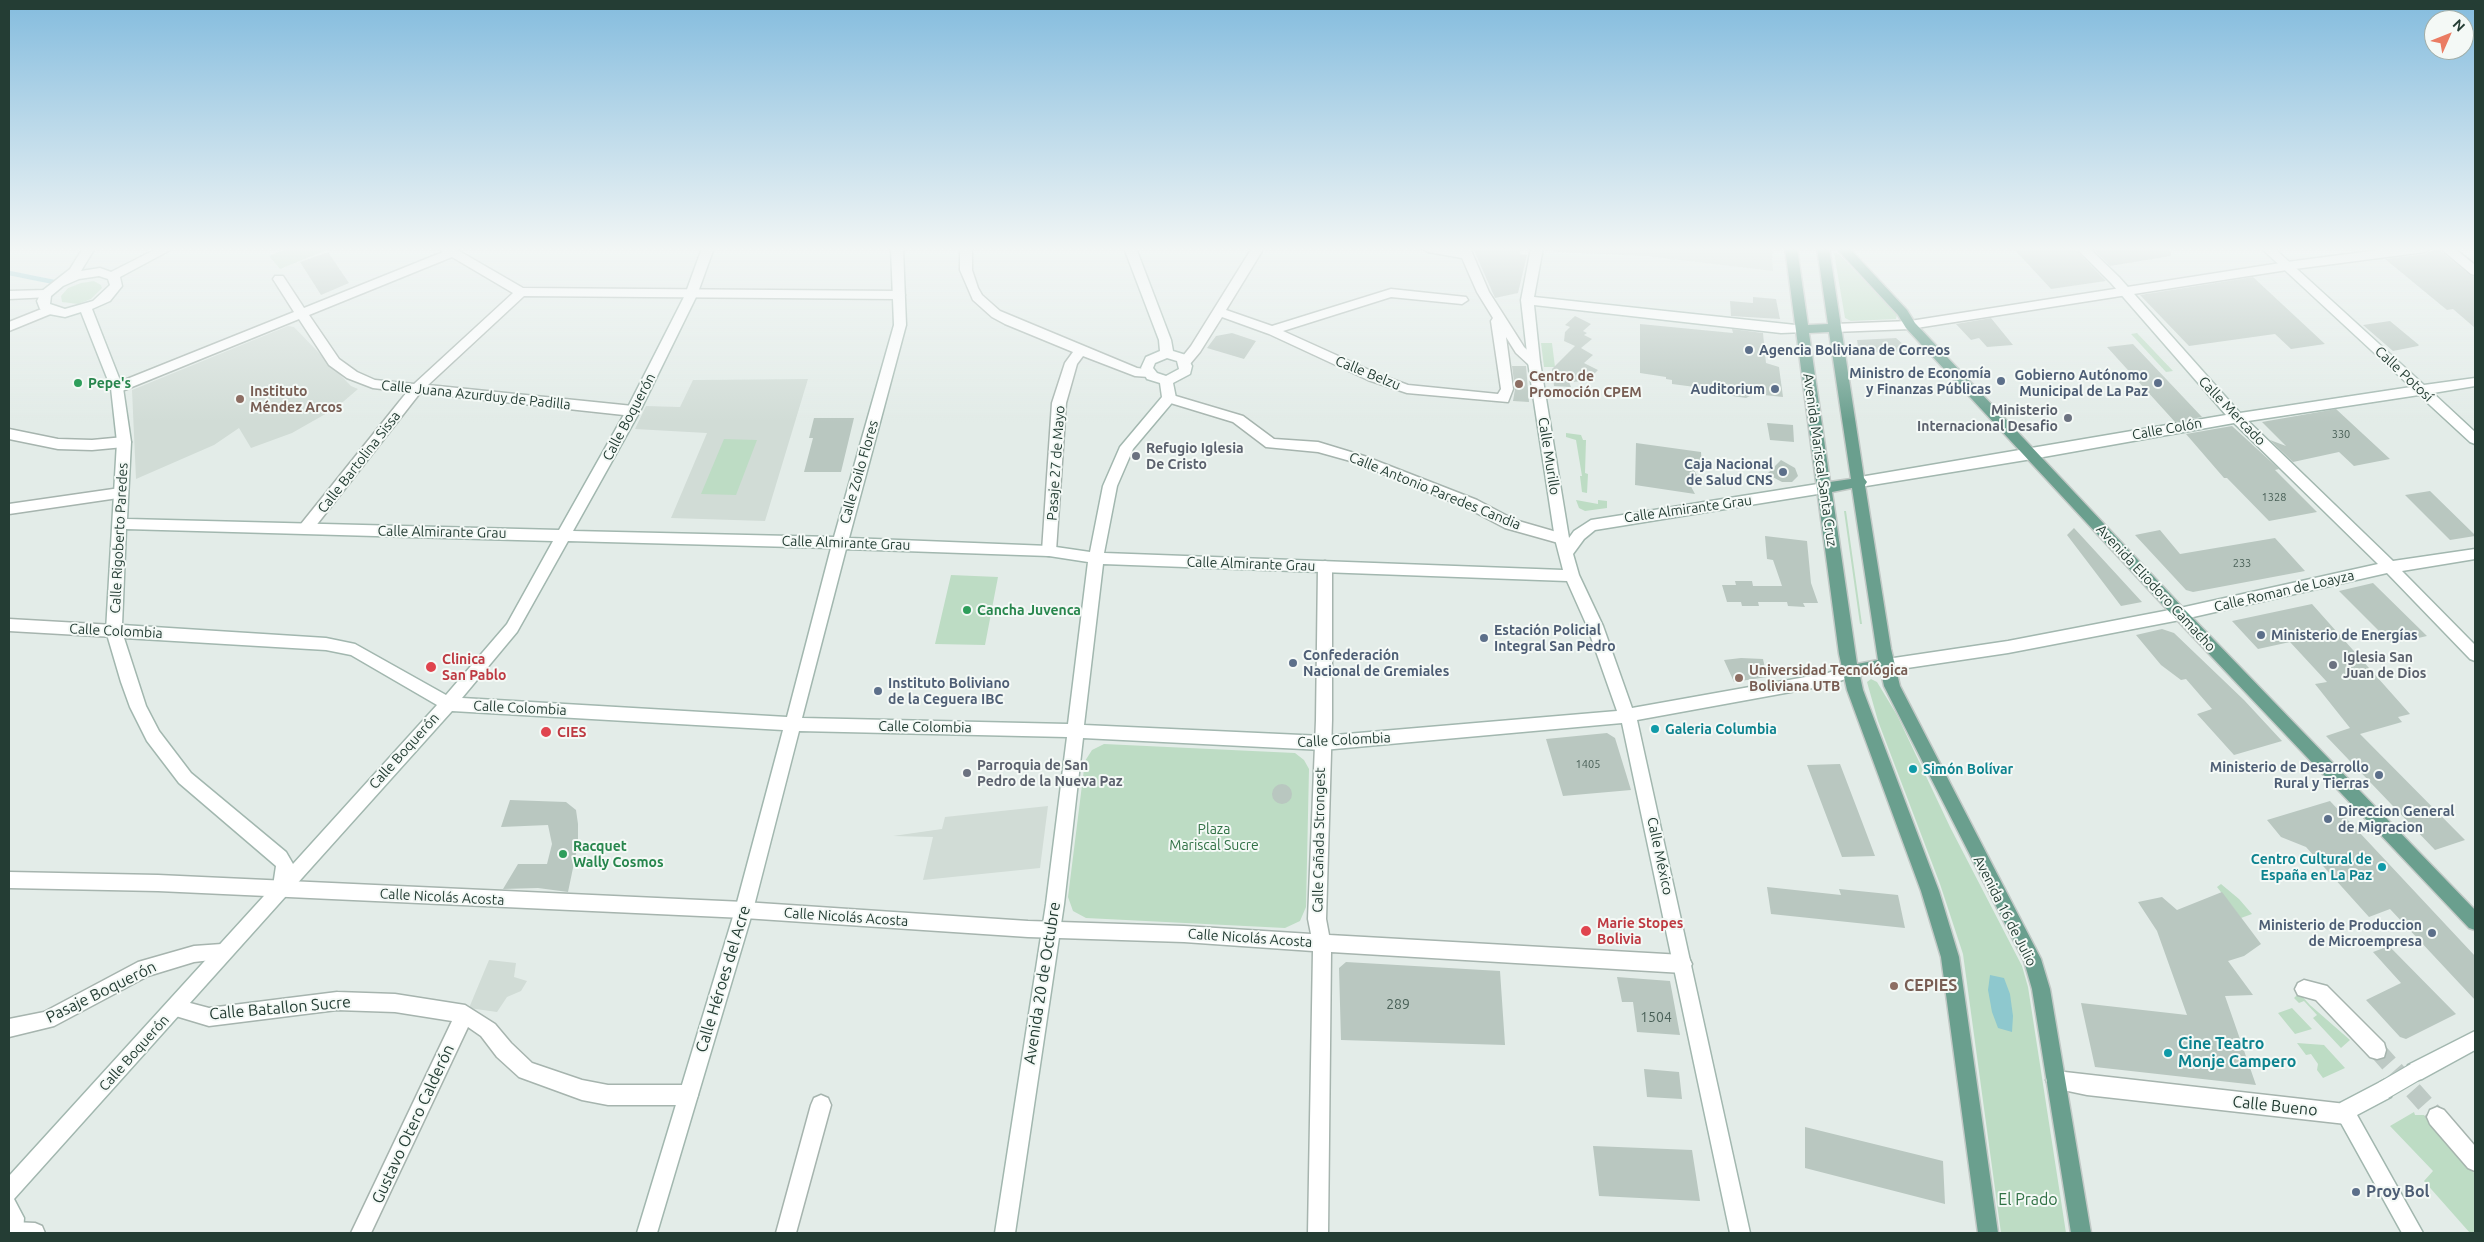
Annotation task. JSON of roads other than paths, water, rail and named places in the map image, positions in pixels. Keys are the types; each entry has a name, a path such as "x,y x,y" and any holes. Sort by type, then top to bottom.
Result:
{"main road":[{"name":"Avenida Mariscal Santa Cruz","path":"1798,306 1851,671"},
{"path":"1831,306 1860,482 1887,665 1851,671 1855,690 1930,891 1950,957 1988,1233"},
{"name":"Avenida Eliodoro Camacho","path":"1896,306 1910,325 2180,614 2475,922"},
{"path":"1801,329 1834,328"},
{"path":"1824,488 1860,482"},
{"name":"Avenida 16 de Julio","path":"1887,665 1892,686 1970,841 2032,958 2041,989 2081,1233"}],"street":[{"path":"44,306 49,310 65,313 93,306"},
{"name":"Calle Juana Azurduy de Padilla","path":"296,306 334,362 352,375 373,384 633,411"},
{"path":"117,388 318,306"},
{"name":"Calle Bartolina Sissa","path":"306,528 418,388 506,306"},
{"name":"Calle Boquerón","path":"9,1191 175,1008 222,952 281,890 448,704 512,628 566,535 633,411 686,306"},
{"name":"Calle Zoilo Flores","path":"794,724 840,543 900,325 900,306"},
{"path":"986,306 1009,322 1135,372 1149,373 1156,378 1166,380 1174,378 1185,371 1185,361 1196,349 1221,306"},
{"path":"1152,306 1165,340 1167,353"},
{"path":"1273,331 1285,325 1348,306"},
{"path":"1494,306 1520,350 1534,362"},
{"name":"Calle Murillo","path":"1528,306 1534,362 1562,538 1572,575"},
{"path":"1579,306 1780,329 1801,329"},
{"path":"1834,328 1910,325 2035,306"},
{"name":"Calle Mercado","path":"2138,306 2237,418 2390,567 2475,655"},
{"name":"Calle Potosí","path":"2331,306 2475,439"},
{"name":"Calle Rigoberto Paredes","path":"86,309 117,388 124,442 114,631 138,707 153,736 185,778 280,857 285,865 281,890"},
{"path":"9,327 49,310"},
{"name":"Calle Belzu","path":"1218,311 1273,331 1373,377 1408,389 1503,399 1507,389 1497,321 1501,320"},
{"name":"Pasaje 27 de Mayo","path":"1049,551 1059,403 1072,364 1080,350"},
{"path":"1149,373 1147,364 1150,360 1167,353 1178,355 1185,361"},
{"path":"1166,380 1169,398"},
{"name":"Calle Colón","path":"1860,482 2032,454 2152,431 2475,382"},
{"name":"Calle Antonio Paredes Candia","path":"1169,398 1238,419 1271,444 1318,447 1359,459 1472,504 1510,524 1562,538"},
{"name":"Avenida 20 de Octubre","path":"1006,1233 1051,930 1096,558 1110,486 1127,447 1169,398"},
{"path":"9,434 58,444 92,446 124,442"},
{"name":"Calle Almirante Grau","path":"1566,553 1579,535 1590,525 1824,488"},
{"path":"9,510 120,493"},
{"name":"Calle Almirante Grau","path":"120,524 840,543 1049,551 1096,558 1572,575"},
{"name":"Calle Roman de Loayza","path":"1887,665 2036,642 2180,614 2390,567 2475,554"},
{"name":"Calle Cañada Strongest","path":"1318,1233 1322,944 1317,919 1323,744 1324,567"},
{"name":"Calle México","path":"1572,575 1595,626 1628,715 1740,1233"},
{"name":"Calle Colombia","path":"9,625 326,644 355,650 448,704 794,724 1055,730 1323,744 1607,719 1829,679 1851,671"},
{"name":"Calle Héroes del Acre","path":"647,1233 744,910 794,724"},
{"name":"Calle Nicolás Acosta","path":"9,880 158,883 744,910 1051,930 1184,934 1322,944 1683,964"},
{"name":"Pasaje Boquerón","path":"9,1028 47,1020 144,968 194,954 222,952"},
{"path":"2304,989 2321,992 2378,1050"},
{"name":"Calle Batallon Sucre","path":"175,1008 209,1017 338,1001 395,1003 464,1014 488,1030 504,1050 526,1070 582,1090 608,1094 688,1095"},
{"name":"Gustavo Otero Calderón","path":"361,1233 464,1014"},
{"path":"2413,1233 2346,1114 2347,1110 2475,1040"},
{"name":"Calle Bueno","path":"2056,1080 2087,1086 2346,1114"},
{"path":"786,1233 821,1105"},
{"path":"2437,1117 2475,1160"},
{"path":"9,1207 14,1218 13,1232 35,1233"}],"water":[{"path":"1990,975 2004,978 2010,994 2013,1016 2012,1032 1998,1028 1992,1012 1988,990"}],"tunnel":[{"path":"2377,1050 2437,1117"}],"place":[{"name":"Agencia Boliviana de Correos","path":"1749,350"},
{"name":"Ministro de Economía y Finanzas Públicas","path":"2001,381"},
{"name":"Pepe's","path":"78,383"},
{"name":"Gobierno Autónomo Municipal de La Paz","path":"2158,383"},
{"name":"Centro de Promoción CPEM","path":"1519,384"},
{"name":"Auditorium","path":"1775,389"},
{"name":"Instituto Méndez Arcos","path":"240,399"},
{"name":"Ministerio Internacional Desafio","path":"2068,418"},
{"name":"Refugio Iglesia De Cristo","path":"1136,456"},
{"name":"Caja Nacional de Salud CNS","path":"1783,472"},
{"name":"Cancha Juvenca","path":"967,610"},
{"name":"Ministerio de Energías","path":"2261,635"},
{"name":"Estación Policial Integral San Pedro","path":"1484,638"},
{"name":"Confederación Nacional de Gremiales","path":"1293,663"},
{"name":"Iglesia San Juan de Dios","path":"2333,665"},
{"name":"Clinica San Pablo","path":"431,667"},
{"name":"Universidad Tecnológica Boliviana UTB","path":"1739,678"},
{"name":"Instituto Boliviano de la Ceguera IBC","path":"878,691"},
{"name":"Galeria Columbia","path":"1655,729"},
{"name":"CIES","path":"546,732"},
{"name":"Simón Bolívar","path":"1913,769"},
{"name":"Parroquia de San Pedro de la Nueva Paz","path":"967,773"},
{"name":"Ministerio de Desarrollo Rural y Tierras","path":"2379,775"},
{"name":"Direccion General de Migracion","path":"2328,819"},
{"name":"Racquet Wally Cosmos","path":"563,854"},
{"name":"Centro Cultural de España en La Paz","path":"2382,867"},
{"name":"Marie Stopes Bolivia","path":"1586,931"},
{"name":"Ministerio de Produccion de Microempresa","path":"2432,933"},
{"name":"CEPIES","path":"1894,986"},
{"name":"Cine Teatro Monje Campero","path":"2168,1053"},
{"name":"Proy Bol","path":"2356,1192"}],"park label":[{"name":"Plaza Mariscal Sucre","path":"1214,838"},
{"name":"El Prado","path":"2028,1200"}]}
